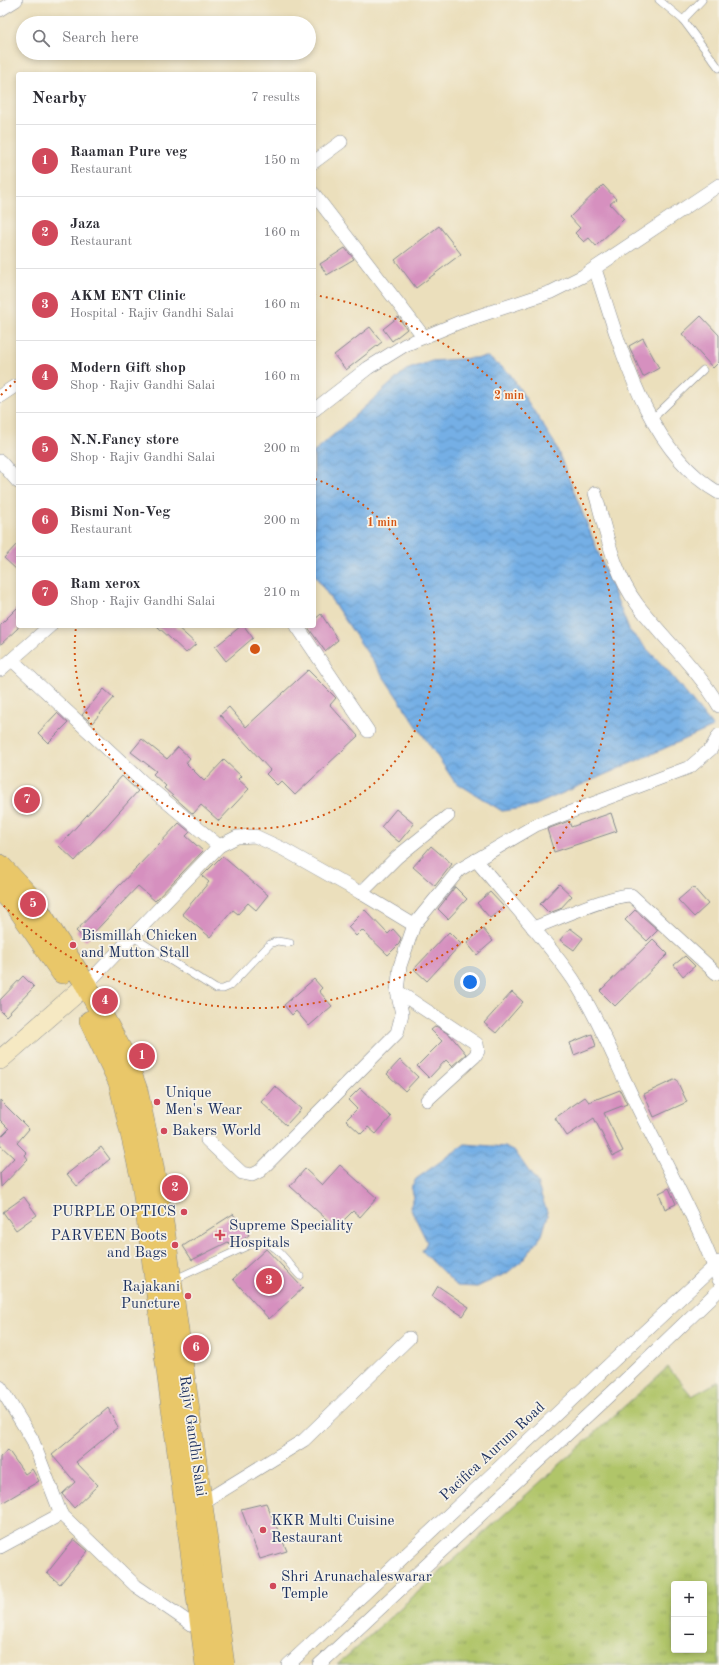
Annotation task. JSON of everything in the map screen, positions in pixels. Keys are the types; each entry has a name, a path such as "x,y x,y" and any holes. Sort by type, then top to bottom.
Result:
{"main road":[{"name":"Rajiv Gandhi Salai","path":"0,865 31,898 80,988 125,1057 137,1090 153,1163 164,1229 224,1665"},
{"name":"Rajiv Gandhi Salai","path":"0,889 17,907 80,988 119,1082 142,1181 200,1630 206,1665"}],"street":[{"path":"0,10 16,0"},
{"path":"316,161 341,142"},
{"path":"316,408 368,368 405,345 460,322 551,292 595,269 719,185"},
{"path":"316,197 424,337"},
{"path":"595,269 626,363 652,419 671,451 698,478 719,493"},
{"path":"0,396 15,386"},
{"path":"0,461 16,480"},
{"path":"595,493 622,578 636,603 709,689 719,706"},
{"path":"0,670 48,628"},
{"path":"298,628 368,731"},
{"path":"12,660 144,784 219,846"},
{"path":"207,1140 242,1172 252,1175 260,1171 392,1040 397,1033 402,1014 397,991 400,966 414,925 459,870 536,825 690,767 711,749 719,735"},
{"path":"361,893 397,857 448,816"},
{"path":"0,1060 80,988 132,937 219,846 236,837 255,836 283,849 414,925"},
{"path":"476,860 533,928 573,980 605,1037 636,1104 716,1264 719,1280"},
{"path":"533,928 604,902 626,895 631,895 716,973"},
{"path":"397,991 477,1044 478,1051 474,1056 427,1100"},
{"name":"Pacifica Aurum Road","path":"288,1665 716,1264"},
{"path":"319,1665 605,1399 719,1290"},
{"path":"202,1503 304,1440 409,1338"},
{"path":"0,1387 32,1439 61,1514 136,1586 200,1630"},
{"path":"0,1547 61,1514"}],"lane":[{"path":"659,0 683,20 719,68"},
{"path":"683,20 702,0"},
{"path":"652,419 703,370"},
{"path":"132,937 216,989 223,989 230,986 270,944 277,941 290,943"},
{"path":"171,1281 256,1242 267,1242 273,1246 300,1276"}],"green space":[{"path":"668,1367 692,1396 719,1381 719,1665 337,1665"}],"water":[{"path":"488,357 510,374 555,444 629,630 667,670 713,727 531,807 502,811 454,781 316,577 316,450 406,370 432,361"},
{"path":"465,1144 505,1147 514,1150 537,1183 548,1215 542,1235 524,1259 507,1273 477,1287 457,1286 422,1251 427,1242 410,1207 414,1197 411,1187 416,1179"}],"building":[{"path":"603,185 616,199 610,204 624,219 596,246 589,238 584,242 575,233 580,228 570,217"},
{"path":"439,226 461,254 416,288 395,260"},
{"path":"345,248 354,259 327,275 320,264"},
{"path":"701,316 719,335 719,362 713,368 682,334"},
{"path":"398,317 407,329 392,341 383,329"},
{"path":"370,327 382,342 346,370 334,355"},
{"path":"643,338 659,368 643,377 629,346"},
{"path":"16,545 16,569 4,558"},
{"path":"16,609 16,628 18,628 0,645 0,625"},
{"path":"321,614 338,640 325,651 308,628 316,628 316,618"},
{"path":"159,628 178,628 196,644 186,653"},
{"path":"239,628 246,628 253,638 226,661 215,647"},
{"path":"308,670 336,698 330,705 358,736 295,795 281,781 277,785 266,774 270,770 220,715 229,707 246,727"},
{"path":"104,689 114,698 92,723 82,715"},
{"path":"57,713 68,723 48,743 38,733"},
{"path":"142,739 167,759 178,747 190,758 186,763 204,781 224,760 241,776 238,779 249,789 219,821 201,805 193,814 164,788 166,786 153,774 156,771 131,752"},
{"path":"122,776 138,791 75,861 59,846"},
{"path":"396,809 414,824 399,842 381,827"},
{"path":"611,813 617,831 554,852 547,829 569,821 571,827"},
{"path":"179,823 190,832 186,836 203,851 155,901 138,886 86,941 76,931"},
{"path":"431,846 452,864 435,886 413,867"},
{"path":"222,856 268,895 256,910 248,903 238,914 233,910 210,937 182,914 209,882 202,876"},
{"path":"559,884 572,896 560,909 549,913 540,904"},
{"path":"455,887 467,899 448,919 438,909"},
{"path":"693,887 708,904 694,917 678,900"},
{"path":"490,892 504,907 490,918 477,903"},
{"path":"365,910 388,934 393,929 401,938 399,944 388,955 362,930 356,936 348,927"},
{"path":"635,910 658,930 647,941 625,920"},
{"path":"570,928 583,938 574,950 560,940"},
{"path":"483,929 493,941 477,955 467,943"},
{"path":"449,932 461,944 427,981 414,969"},
{"path":"653,939 668,954 615,1006 600,991"},
{"path":"685,956 695,966 683,976 674,965"},
{"path":"23,976 34,987 6,1016 0,1010 0,1000"},
{"path":"314,979 322,988 319,991 332,1006 309,1026 296,1011 292,1015 284,1005"},
{"path":"512,992 523,1002 496,1033 484,1023"},
{"path":"436,1026 450,1035 466,1054 452,1066 446,1060 429,1078 417,1066 442,1041 431,1030"},
{"path":"592,1034 596,1046 574,1055 570,1043"},
{"path":"400,1060 418,1077 405,1091 387,1074"},
{"path":"676,1079 687,1102 654,1117 644,1094"},
{"path":"275,1086 301,1109 286,1125 261,1102"},
{"path":"360,1088 391,1117 376,1134 368,1127 361,1134 346,1120 357,1109 348,1100"},
{"path":"620,1090 627,1104 604,1113 623,1151 613,1156 594,1118 567,1136 555,1118 585,1097 589,1102"},
{"path":"0,1100 29,1129 17,1143 27,1153 25,1155 28,1159 1,1187 0,1173 14,1158 0,1145 0,1138 9,1129 0,1120"},
{"path":"101,1147 110,1159 77,1186 67,1174"},
{"path":"340,1165 377,1198 360,1217 353,1211 336,1228 290,1186 305,1169 322,1185"},
{"path":"669,1188 676,1204 665,1209 659,1193"},
{"path":"24,1197 37,1215 16,1230 3,1212"},
{"path":"233,1214 249,1235 233,1247 228,1242 192,1260 183,1246"},
{"path":"266,1249 303,1288 269,1319 233,1279"},
{"path":"438,1286 469,1307 463,1316 432,1296"},
{"path":"108,1408 118,1427 76,1462 98,1485 74,1508 62,1494 75,1482 52,1455"},
{"path":"8,1450 25,1474 32,1469 39,1481 0,1504 0,1457"},
{"name":"KKR Multi Cuisine Restaurant","path":"266,1503 287,1551 260,1559 241,1509"},
{"path":"74,1539 88,1551 60,1584 47,1573"}],"place":[{"name":"Ram xerox","path":"27,800"},
{"name":"N.N.Fancy store","path":"33,904"},
{"name":"Bismillah Chicken and Mutton Stall","path":"73,945"},
{"name":"Modern Gift shop","path":"105,1001"},
{"name":"Raaman Pure veg","path":"142,1056"},
{"name":"Unique Men's Wear","path":"157,1102"},
{"name":"Bakers World","path":"164,1131"},
{"name":"Jaza","path":"175,1188"},
{"name":"PURPLE OPTICS","path":"184,1212"},
{"name":"Supreme Speciality Hospitals","path":"220,1235"},
{"name":"PARVEEN Boots and Bags","path":"175,1245"},
{"name":"AKM ENT Clinic","path":"269,1281"},
{"name":"Rajakani Puncture","path":"188,1296"},
{"name":"Bismi Non-Veg","path":"196,1348"},
{"name":"KKR Multi Cuisine Restaurant","path":"263,1530"},
{"name":"Shri Arunachaleswarar Temple","path":"273,1586"}]}
